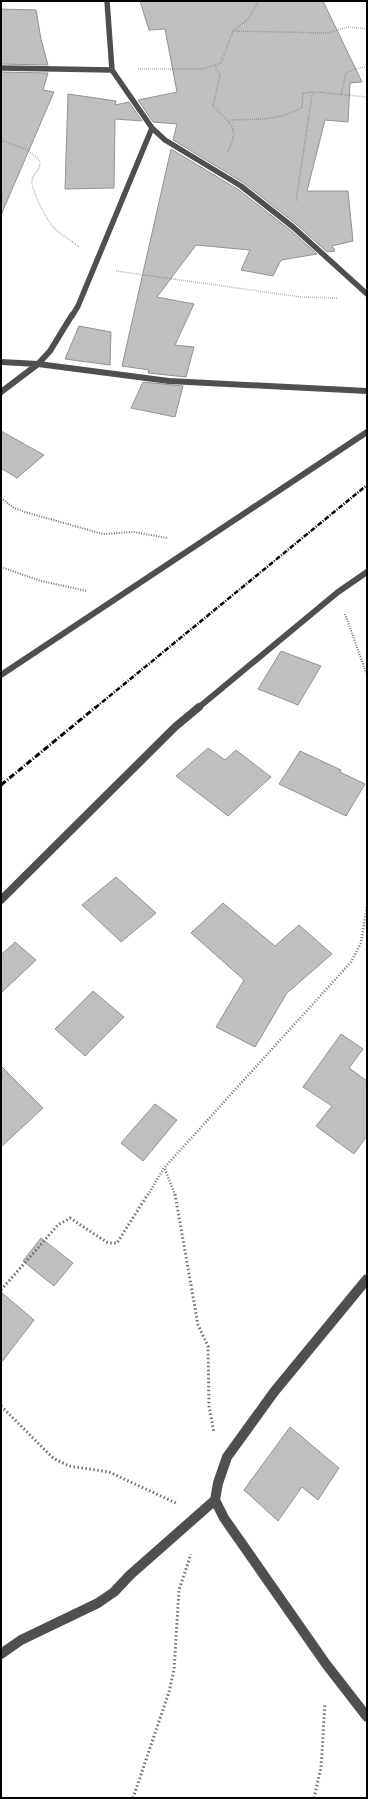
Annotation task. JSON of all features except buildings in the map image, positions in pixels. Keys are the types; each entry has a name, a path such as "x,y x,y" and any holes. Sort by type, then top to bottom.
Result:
{"street":[{"path":"107,1 112,70 152,128 165,140 241,186 293,227 367,294"},
{"path":"1,68 112,70"},
{"path":"1,392 38,364 50,351 78,306 152,128"},
{"path":"1,362 38,364 169,381 367,391"},
{"path":"1,675 367,432"},
{"path":"1,900 175,727 338,592 367,572"},
{"path":"367,1279 274,1392 227,1457 218,1483 215,1500 224,1518 326,1664 367,1717"},
{"path":"1,1654 20,1640 98,1603 114,1592 130,1575 215,1500"}],"path":[{"path":"112,70 203,69 215,66 221,63 233,30 248,18 259,1"},
{"path":"233,30 328,33 348,27 367,29"},
{"path":"215,66 220,75 213,106 229,120 234,136 233,142 218,171"},
{"path":"341,95 345,74 348,71 367,66"},
{"path":"229,120 283,117 292,114 302,107 303,95 305,92 367,97"},
{"path":"293,227 312,96 317,92"},
{"path":"1,140 31,152 39,159 41,164 40,169 33,178 32,182 47,218 55,228 96,260"},
{"path":"94,268 301,297 338,298"},
{"path":"1,498 14,508 97,532 111,534 139,532 199,544"},
{"path":"1,567 40,581 81,591 128,591"},
{"path":"338,592 367,675"},
{"path":"1,1290 58,1225 66,1219 70,1218 108,1243 116,1243 121,1239 164,1168 351,962 361,942 367,906"},
{"path":"164,1168 174,1191 198,1325 208,1346 208,1406 213,1430 227,1457"},
{"path":"1,1406 53,1458 69,1466 109,1472 186,1509 203,1511 179,1590 174,1670 169,1692 132,1798"},
{"path":"314,1798 321,1768 326,1664"}],"railway":[{"path":"95,708 367,485"},
{"path":"1,785 96,707"}]}
